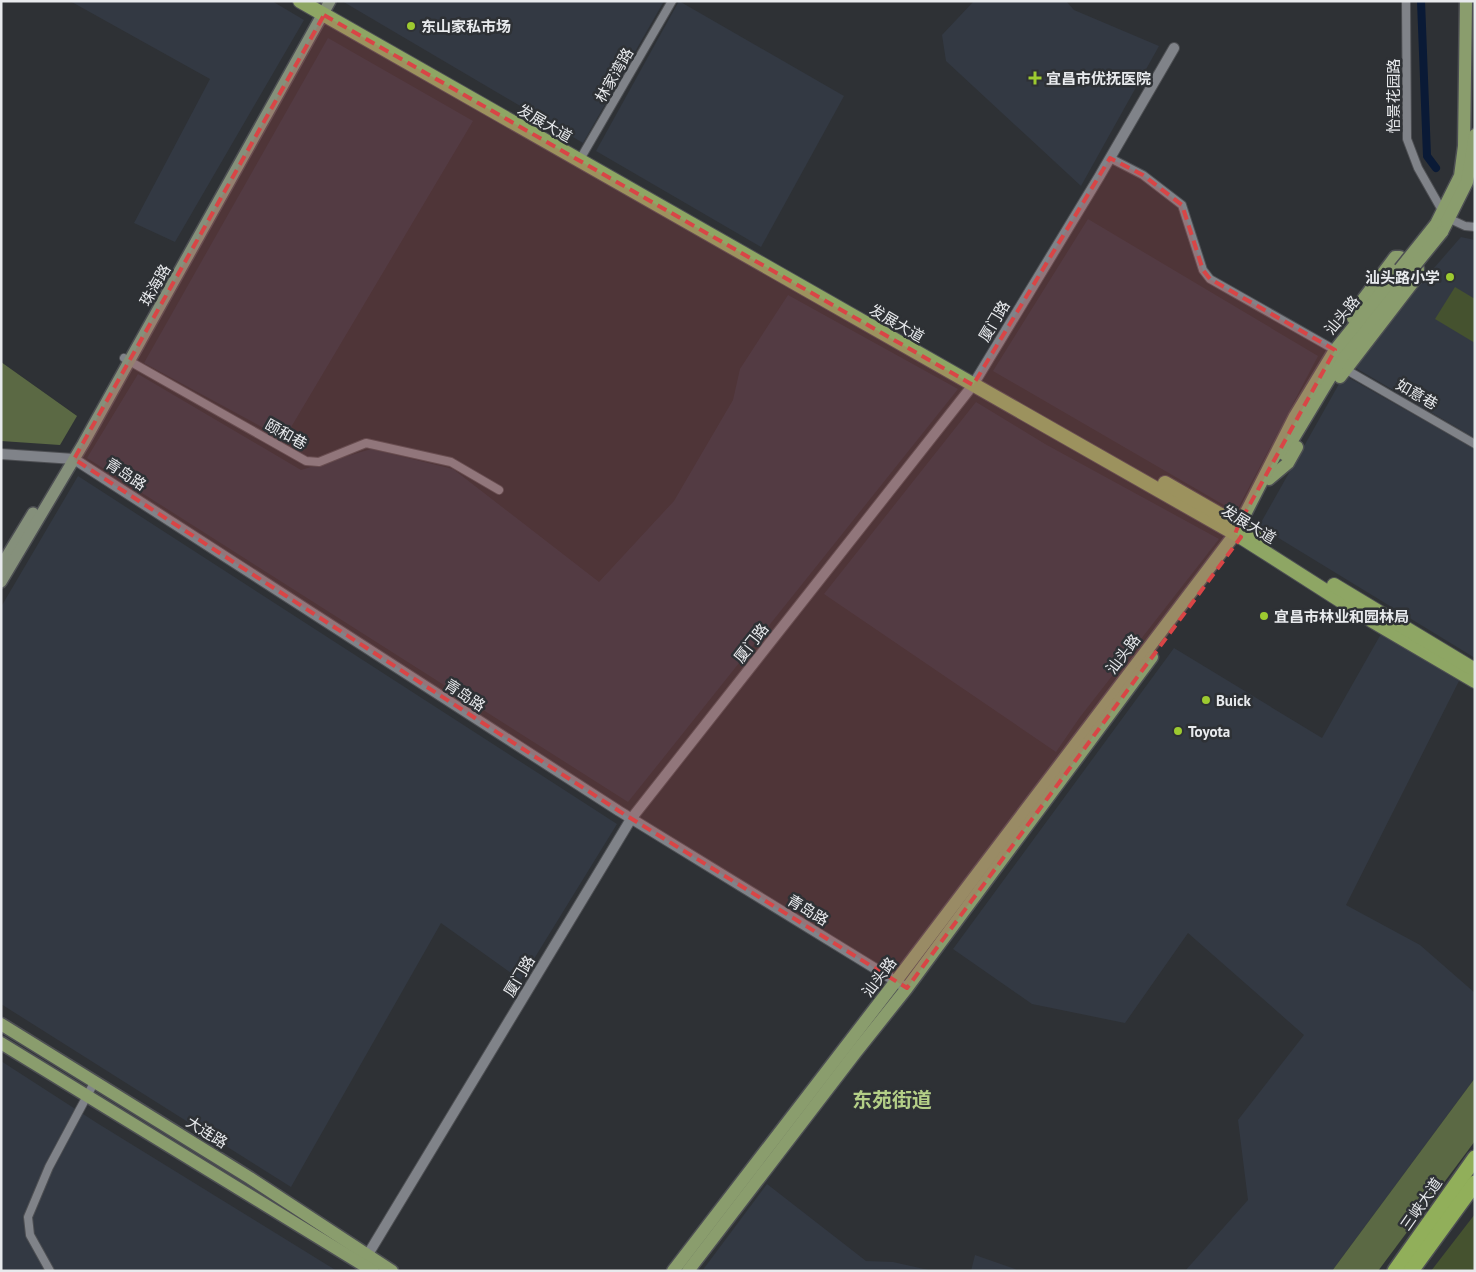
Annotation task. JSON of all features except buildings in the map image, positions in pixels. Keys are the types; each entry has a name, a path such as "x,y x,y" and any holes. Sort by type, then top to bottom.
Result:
{"highway":[{"name":"发展大道","path":"300,1 324,6 582,158 1240,531 1475,670"},
{"name":"发展大道","path":"1240,531 1371,620 1475,681"},
{"name":"三峡大道","path":"1395,1271 1475,1158"},
{"name":"三峡大道","path":"1411,1271 1475,1184"}],"main road":[{"name":"汕头路","path":"1447,215 1460,176 1464,146 1466,1"},
{"name":"珠海路","path":"1,582 324,6"},
{"name":"汕头路","path":"1240,531 1295,416 1335,350 1439,228 1468,182 1475,135"},
{"name":"汕头路","path":"673,1271 902,985 1240,531 1343,356 1406,267"},
{"path":"1269,479 1288,463 1345,369 1417,276 1406,267"},
{"name":"珠海路","path":"1,566 70,458"},
{"name":"汕头路","path":"688,1271 856,1052 902,985"},
{"name":"大连路","path":"1,1024 250,1178 368,1264"},
{"name":"大连路","path":"1,1043 368,1264 392,1271"}],"street":[{"name":"林家湾路","path":"582,158 672,1"},
{"name":"怡景花园路","path":"1406,1 1407,139 1418,168 1447,215"},
{"name":"厦门路","path":"368,1264 631,819 975,381 1174,48"},
{"path":"1110,158 1143,175 1182,204 1203,270 1210,279 1335,350"},
{"path":"1447,215 1466,226 1475,227"},
{"name":"颐和巷","path":"126,360 306,460 319,462 366,443 452,462 499,490"},
{"name":"如意巷","path":"1345,369 1475,444"},
{"name":"青岛路","path":"1,454 70,458 631,819 902,985"},
{"path":"50,1271 30,1235 28,1217 49,1167 95,1081"}],"highlighted area":[{"path":"324,15 973,385 1110,158 1143,175 1182,205 1203,270 1210,279 1335,350 1239,524 1235,534 1241,537 907,988 619,811 74,459"}],"shaded area":[{"path":"70,1 272,1 304,20 175,242 134,223 210,79"},
{"path":"342,1 664,1 583,143"},
{"path":"679,1 844,96 761,247 596,151"},
{"name":"宜昌市优抚医院","path":"974,1 1066,1 1074,10 1159,46 1081,186 946,61 942,35"},
{"path":"328,38 473,121 284,439 144,363"},
{"path":"1088,219 1318,356 1236,512 993,371"},
{"path":"1461,237 1475,240 1475,438 1354,367 1394,314"},
{"path":"788,295 958,389 628,802 87,458 138,374 301,470 371,449 453,469 599,582 674,501 733,400 740,369"},
{"path":"1344,375 1475,449 1475,658 1259,526"},
{"path":"976,402 1045,444 1219,539 1080,717 1056,752 824,594"},
{"path":"78,476 617,824 521,980 441,923 291,1187 1,1004 1,607"},
{"path":"1381,634 1459,681 1346,905 1420,945 1475,993 1475,1078 1332,1271 1185,1271 1248,1200 1238,1120 1304,1035 1188,933 1125,1023 1032,1004 953,949 1174,648 1322,738"},
{"path":"1,1061 97,1123 337,1271 1,1271"},
{"path":"767,1184 866,1261 893,1262 933,1271 702,1271"},
{"path":"975,1255 1015,1269 1017,1271 971,1271"}],"green space":[{"path":"1455,287 1475,299 1475,343 1435,319"},
{"path":"1,362 77,416 60,445 1,441"},
{"path":"1475,1078 1475,1141 1378,1271 1332,1271"},
{"path":"1475,1214 1475,1271 1431,1271"}],"waterway":[{"path":"1421,1 1427,156 1436,168"}],"place":[{"name":"东山家私市场","path":"411,26"},
{"name":"宜昌市优抚医院","path":"1035,78"},
{"name":"汕头路小学","path":"1450,277"},
{"name":"宜昌市林业和园林局","path":"1264,616"},
{"name":"Buick","path":"1206,700"},
{"name":"Toyota","path":"1178,731"}],"district":[{"name":"东苑街道","path":"892,1100"}]}
